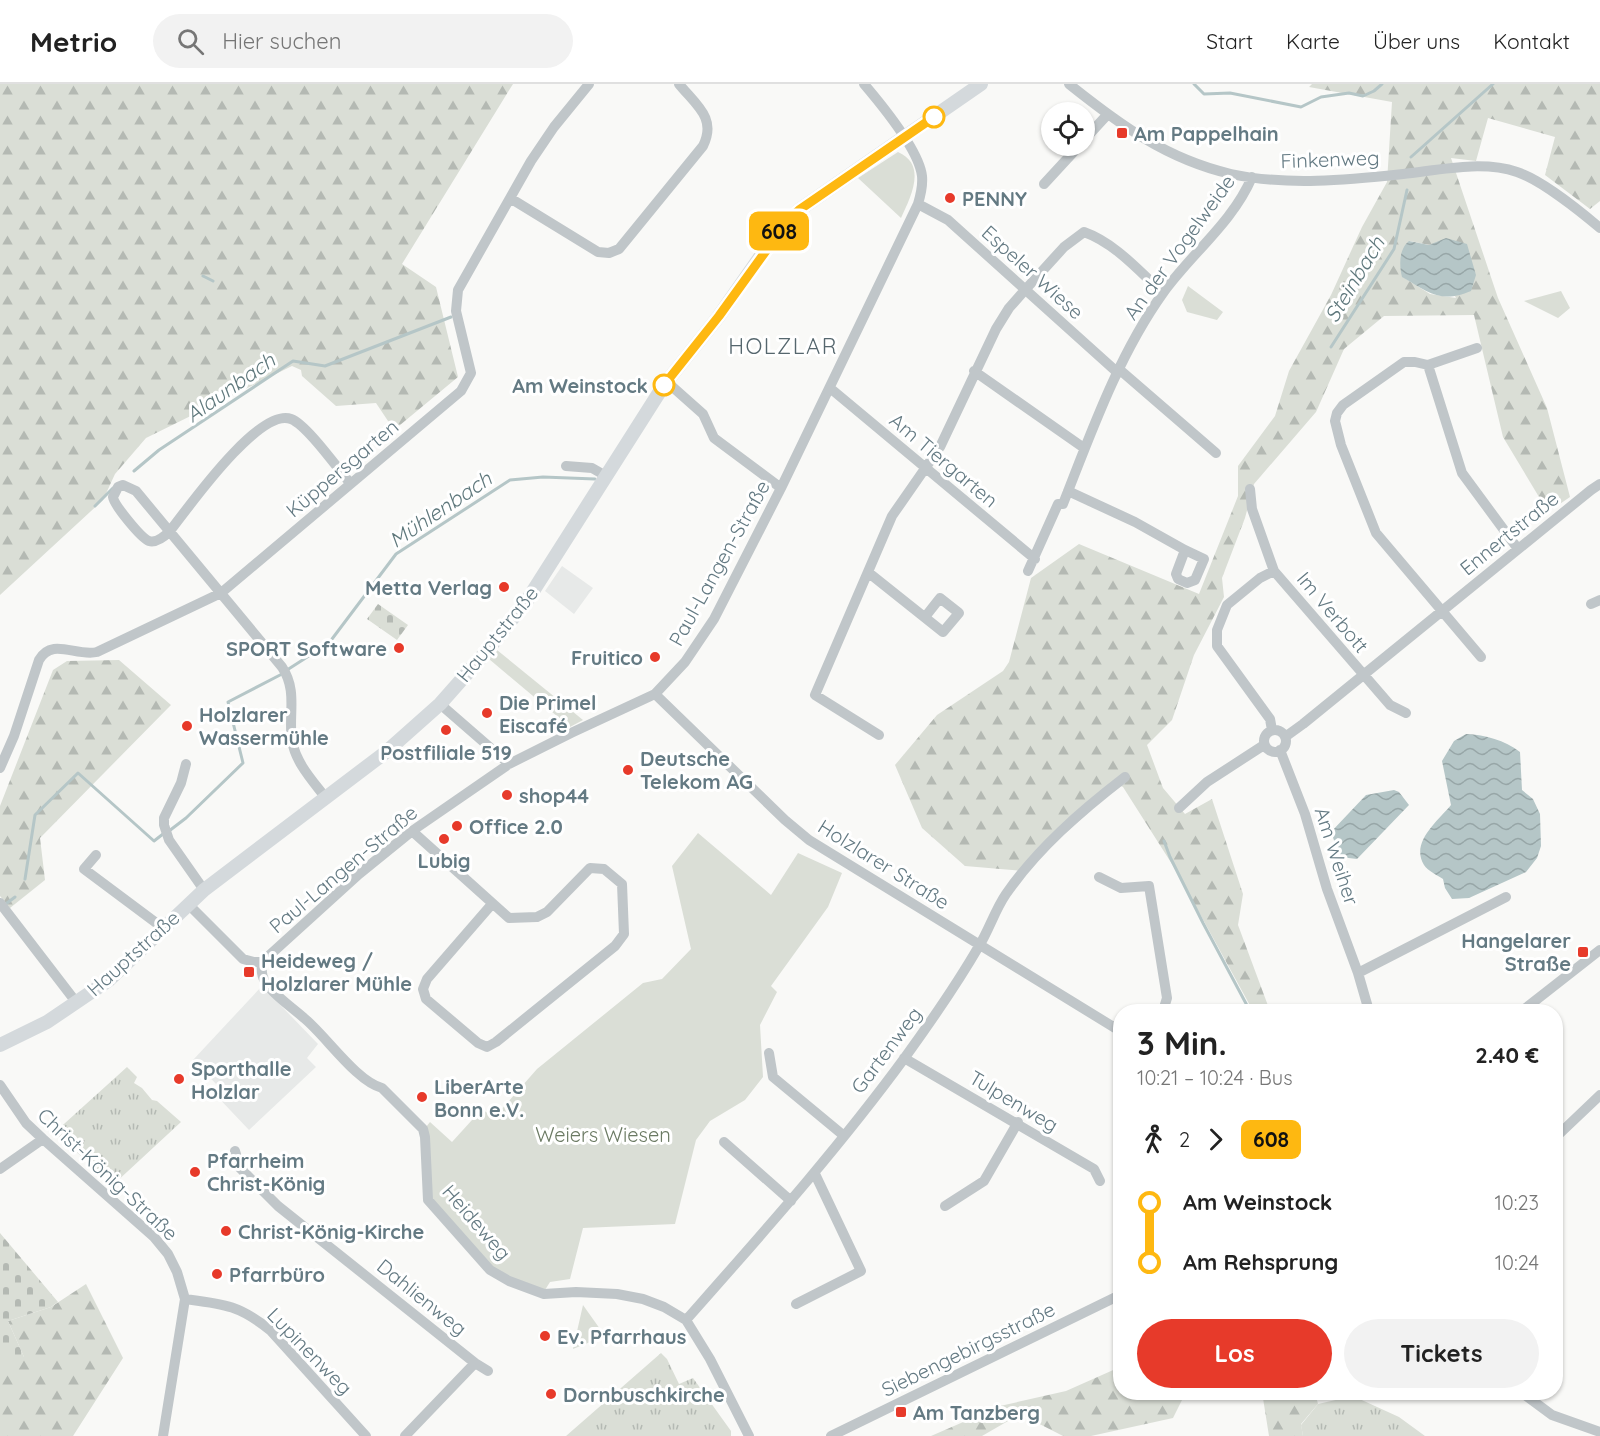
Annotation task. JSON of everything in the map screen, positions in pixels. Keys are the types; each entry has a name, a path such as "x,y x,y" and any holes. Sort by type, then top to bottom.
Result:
{"main road":[{"name":"Hauptstraße","path":"0,1046 47,1022 109,980 204,890 386,752 440,704 486,652 528,599 666,382 719,316 789,219 981,84"}],"street":[{"name":"Küppersgarten","path":"0,768 14,736 39,660 45,651 56,647 82,653 97,652 220,593 453,399 468,381 471,373 456,311 458,290 510,198 554,127 589,84"},
{"path":"510,198 598,252 609,253 619,249 704,146 709,136 707,118 679,84"},
{"name":"Paul-Langen-Straße","path":"262,962 359,874 412,831 509,764 655,694 685,662 706,632 830,388 918,204 923,188 918,160 905,138 864,84"},
{"name":"Finkenweg","path":"1069,84 1107,115 1142,138 1199,165 1231,174 1286,181 1341,180 1483,167 1517,172 1563,199 1600,228"},
{"path":"1095,128 1107,115"},
{"path":"1044,184 1070,156"},
{"name":"An der Vogelweide","path":"1035,556 1058,504 1063,504 1084,448 1138,334 1163,293 1244,197 1252,177"},
{"name":"Espeler Wiese","path":"918,204 948,220 1119,372"},
{"path":"879,735 815,696 892,516 939,447 974,371 1008,308 1064,247 1084,232 1094,236 1126,258 1163,293"},
{"path":"1478,348 1428,365 1404,362 1343,405 1335,421 1341,445 1376,533 1481,657"},
{"path":"1428,365 1462,473 1518,549"},
{"path":"974,371 1084,448"},
{"path":"1119,372 1216,453"},
{"path":"666,382 703,414 714,438 781,488"},
{"name":"Am Tiergarten","path":"830,388 1035,556"},
{"path":"325,797 302,766 292,741 293,704 289,681 282,668 170,531 136,491 123,485 113,497 116,505 145,539 150,541 165,537 170,531 239,447 268,422 282,418 291,418 303,426 350,483"},
{"path":"566,466 592,468 606,476"},
{"name":"Ennertstraße","path":"1285,737 1600,484"},
{"name":"Im Verbott","path":"1250,489 1252,510 1274,571 1364,675"},
{"path":"1068,491 1135,522 1185,550"},
{"path":"1028,571 1035,556"},
{"name":"Im Verbott","path":"1272,730 1270,719 1217,646 1216,630 1227,605 1260,578 1274,571"},
{"path":"869,573 925,617"},
{"path":"1364,675 1390,705 1406,713"},
{"name":"Holzlarer Straße","path":"655,694 809,840 1113,1027"},
{"path":"440,704 509,764"},
{"path":"1272,730 1280,731 1285,737 1284,746 1280,750 1269,750 1264,745 1265,735 1272,730"},
{"path":"1179,808 1207,782 1264,745"},
{"name":"Am Weiher","path":"1280,750 1305,814 1327,890 1367,1004"},
{"path":"186,764 181,783 164,818 164,825 169,840 204,890"},
{"name":"Gartenweg","path":"686,1320 815,1174 904,1058 951,993 1006,895 1049,842 1090,804 1125,777"},
{"path":"412,831 509,918 537,917 547,912 590,868 604,869 622,884 624,933 615,946 487,1047 478,1043 426,999 423,989 427,979 492,904"},
{"path":"96,855 84,869 163,928"},
{"path":"1099,877 1121,888 1149,886 1167,998 1165,1004"},
{"path":"1358,973 1506,897"},
{"path":"0,903 76,1002"},
{"path":"188,904 243,959 262,962"},
{"path":"1531,1004 1600,950"},
{"name":"Heideweg","path":"262,962 261,975 270,988 331,1043 342,1058 374,1086 382,1088 423,1129 428,1200 490,1270 509,1281 544,1294 576,1292 617,1294 642,1299 664,1307 686,1320 710,1359 749,1436"},
{"path":"769,1053 773,1077 843,1135"},
{"name":"Tulpenweg","path":"904,1058 1094,1168 1100,1181"},
{"name":"Christ-König-Straße","path":"0,1085 26,1123 154,1237 168,1254 177,1272 185,1299 164,1436"},
{"path":"1563,1130 1600,1095"},
{"path":"945,1206 984,1181 1018,1122"},
{"path":"0,1169 43,1139"},
{"path":"724,1142 791,1201"},
{"name":"Dahlienweg","path":"235,1151 240,1168 278,1206 488,1371"},
{"path":"796,1304 861,1271 815,1174"},
{"name":"Siebengebirgsstraße","path":"831,1436 1113,1298"},
{"name":"Lupinenweg","path":"185,1299 224,1304 252,1316 270,1330 366,1436"},
{"path":"405,1436 475,1363"},
{"path":"1532,1400 1552,1415 1600,1432"}],"shaded area":[{"path":"562,566 593,588 574,614 545,591"},
{"path":"262,986 318,1044 307,1058 316,1067 249,1130 212,1091 217,1085 193,1060"}],"green space":[{"path":"0,84 513,84 402,264 436,287 458,377 394,430 376,403 336,406 302,376 301,370 292,366 146,438 115,474 103,500 0,595"},
{"path":"1312,84 1600,84 1600,201 1590,209 1545,175 1555,137 1488,118 1476,161 1451,158 1498,298 1547,408 1570,497 1548,512 1503,437 1474,315 1384,316 1344,349 1316,412 1254,484 1245,518 1222,578 1224,597 1194,655 1172,720 1147,745 1163,788 1185,814 1212,799 1243,894 1238,925 1267,1004 1249,1004 1177,872 1123,787 1119,785 1023,871 965,866 922,828 895,765 937,715 1003,671 1009,662 1031,578 1079,544 1199,594 1238,496 1238,466 1275,416 1289,371 1331,295 1362,227 1387,182 1392,102 1309,87","holes":["1410,241 1429,245 1456,298 1430,294 1403,277"]},
{"path":"898,152 907,158 915,173 912,192 901,218 858,178"},
{"path":"1188,286 1223,312 1217,320 1187,312 1182,300"},
{"path":"1561,291 1570,308 1558,318 1524,301"},
{"path":"378,604 408,625 397,640 367,619"},
{"path":"497,650 583,720 570,727 489,659"},
{"path":"119,660 171,705 40,838 45,880 10,908 0,896 0,806 53,670 67,661"},
{"name":"Weiers Wiesen","path":"698,833 771,895 798,853 842,873 828,907 771,986 777,992 760,1025 763,1077 745,1100 710,1121 696,1140 675,1224 583,1228 570,1279 550,1282 545,1290 497,1273 432,1204 426,1127 430,1122 452,1142 482,1109 494,1118 537,1069 643,983 662,979 691,949 672,866"},
{"path":"127,1067 137,1077 134,1083 181,1122 114,1184 54,1133"},
{"path":"0,1233 58,1302 51,1307 8,1321 24,1357 0,1357"},
{"path":"86,1284 123,1358 73,1436 0,1436 0,1357 24,1357 8,1321 51,1307"},
{"path":"583,1305 605,1336 573,1349"},
{"path":"661,1353 667,1359 679,1384 693,1378 731,1431 731,1436 566,1436"},
{"path":"1113,1370 1113,1400 1182,1400 1173,1418 1091,1436 1063,1436 1020,1414 982,1436 931,1436 1000,1406 1066,1391"},
{"path":"1263,1400 1317,1400 1318,1404 1301,1424 1303,1436 1269,1436"},
{"path":"1336,1400 1362,1400 1399,1417 1425,1436 1303,1436 1301,1425 1318,1404"}],"water":[{"path":"1446,238 1467,244 1476,275 1471,291 1460,295 1443,296 1427,291 1402,277 1401,258 1403,248 1409,241 1429,245"},
{"path":"1466,734 1494,739 1520,752 1522,790 1533,799 1540,814 1541,846 1537,858 1526,872 1469,898 1452,899 1445,888 1443,879 1424,865 1420,848 1427,832 1451,805 1442,761 1454,741"},
{"path":"1394,790 1399,792 1409,805 1357,859 1340,857 1331,832 1366,795"}],"waterway":[{"name":"Mühlenbach","path":"1194,84 1204,94 1230,93 1301,107 1321,97 1349,93 1363,96 1382,84"},
{"name":"Steinbach","path":"1411,157 1493,84"},
{"name":"Steinbach","path":"1331,347 1394,249 1407,190"},
{"path":"203,276 213,281"},
{"name":"Alaunbach","path":"134,471 159,450 293,361 325,366 451,317"},
{"name":"Mühlenbach","path":"287,670 329,643 396,554 510,480 543,477 595,479"},
{"name":"Alaunbach","path":"95,506 113,488"},
{"name":"Mühlenbach","path":"169,831 186,818 243,763 228,702 282,674"},
{"name":"Mühlenbach","path":"25,879 35,815 78,773 154,841 163,834"},
{"path":"1164,841 1203,923 1246,1004"},
{"name":"Mühlenbach","path":"7,903 15,897"}],"bus line":[{"name":"608","path":"664,385 719,316 789,219 934,117"}],"place":[{"name":"Am Pappelhain","path":"1122,133"},
{"name":"PENNY","path":"950,198"},
{"name":"Am Weinstock","path":"664,385"},
{"name":"Metta Verlag","path":"504,587"},
{"name":"SPORT Software","path":"399,648"},
{"name":"Fruitico","path":"655,657"},
{"name":"Die Primel Eiscafé","path":"487,713"},
{"name":"Holzlarer Wassermühle","path":"187,726"},
{"name":"Postfiliale 519","path":"446,730"},
{"name":"Deutsche Telekom AG","path":"628,770"},
{"name":"shop44","path":"507,795"},
{"name":"Office 2.0","path":"457,826"},
{"name":"Lubig","path":"444,839"},
{"name":"Hangelarer Straße","path":"1583,952"},
{"name":"Heideweg / Holzlarer Mühle","path":"249,972"},
{"name":"Sporthalle Holzlar","path":"179,1079"},
{"name":"LiberArte Bonn e.V.","path":"422,1097"},
{"name":"Pfarrheim Christ-König","path":"195,1172"},
{"name":"Christ-König-Kirche","path":"226,1231"},
{"name":"Pfarrbüro","path":"217,1274"},
{"name":"Ev. Pfarrhaus","path":"545,1336"},
{"name":"Dornbuschkirche","path":"551,1394"},
{"name":"Am Tanzberg","path":"901,1412"}],"district":[{"name":"HOLZLAR","path":"783,346"}]}
